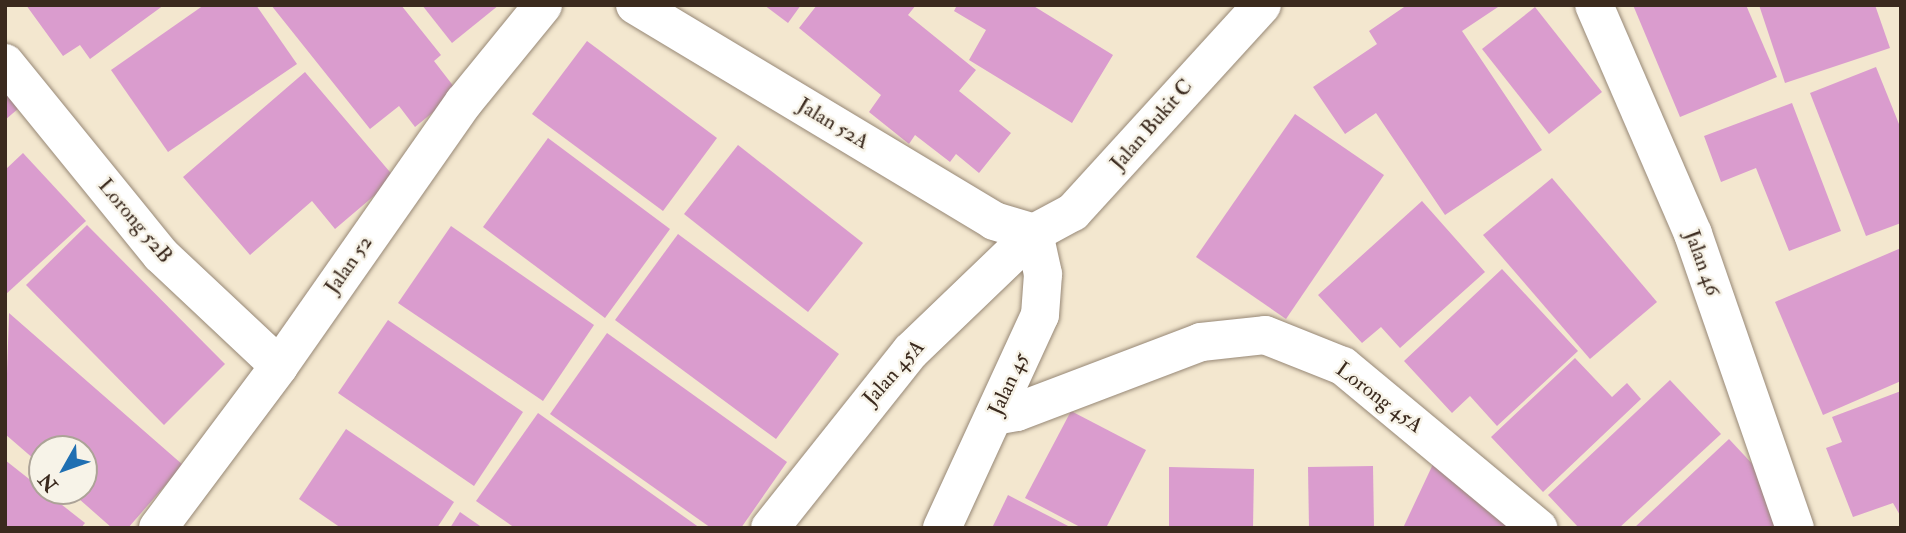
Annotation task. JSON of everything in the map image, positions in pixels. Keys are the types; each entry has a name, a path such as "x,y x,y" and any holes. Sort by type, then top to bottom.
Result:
{"street":[{"name":"Jalan 52","path":"158,528 279,366 464,102 543,5"},
{"name":"Jalan 52A","path":"635,5 994,221 1034,233"},
{"name":"Jalan Bukit C","path":"1034,233 1073,212 1262,5"},
{"name":"Jalan 46","path":"1594,5 1693,234 1795,528"},
{"name":"Lorong 52B","path":"5,63 161,255 279,366"},
{"name":"Jalan 45","path":"942,528 1040,316 1043,274 1034,233"},
{"name":"Jalan 45A","path":"770,528 911,351 1034,233"},
{"name":"Lorong 45A","path":"994,416 1017,412 1201,342 1265,335 1343,366 1538,528"}],"building":[{"path":"26,5 164,5 90,59 80,45 63,56"},
{"path":"204,5 256,5 297,64 168,152 111,70"},
{"path":"271,5 401,5 441,55 434,61 458,92 415,127 399,106 370,129"},
{"path":"422,5 499,5 452,43"},
{"path":"764,5 801,5 788,23"},
{"path":"817,5 916,5 908,15 976,70 959,91 1011,133 979,173 956,154 950,162 915,135 909,144 869,112 881,95 799,28"},
{"path":"957,5 1032,5 1113,55 1072,123 969,60 986,30 954,11"},
{"path":"1407,5 1501,5 1462,31 1542,150 1445,215 1376,113 1345,134 1313,87 1377,44 1369,31"},
{"path":"1633,5 1746,5 1777,77 1680,117"},
{"path":"1759,5 1875,5 1890,48 1785,83"},
{"path":"1535,7 1602,92 1549,134 1482,49"},
{"path":"587,41 717,138 663,211 532,114"},
{"path":"1876,67 1901,129 1901,223 1866,236 1810,93"},
{"path":"305,72 395,178 335,229 312,201 250,255 183,177"},
{"path":"5,93 19,108 5,120"},
{"path":"1792,103 1841,231 1789,251 1756,168 1721,182 1704,136"},
{"path":"1295,114 1384,175 1286,319 1196,257"},
{"path":"548,138 670,229 605,318 483,227"},
{"path":"738,145 863,243 808,312 684,214"},
{"path":"23,153 86,221 5,295 5,170"},
{"path":"1552,178 1657,302 1590,359 1483,235"},
{"path":"1422,201 1485,272 1400,348 1381,327 1362,343 1318,295"},
{"path":"87,225 225,364 164,425 26,285"},
{"path":"451,226 594,325 543,401 398,303"},
{"path":"678,234 839,354 776,439 615,320"},
{"path":"1901,248 1901,381 1823,415 1775,302"},
{"path":"1502,269 1578,351 1497,426 1470,396 1452,413 1404,361"},
{"path":"9,313 183,465 128,528 112,528 86,505 98,505 98,435 28,435 28,454 5,434"},
{"path":"388,320 523,412 474,486 338,393"},
{"path":"607,333 787,462 741,528 711,528 550,414"},
{"path":"1575,358 1612,397 1627,383 1641,399 1543,492 1491,437"},
{"path":"1670,380 1721,434 1619,528 1579,528 1548,495"},
{"path":"1901,391 1901,517 1893,503 1853,517 1826,448 1842,442 1832,417"},
{"path":"1071,411 1146,450 1106,528 1082,528 1025,498"},
{"path":"538,413 700,528 515,528 476,501"},
{"path":"346,429 454,502 437,528 341,528 299,499"},
{"path":"1729,439 1804,519 1795,528 1634,528"},
{"path":"5,460 28,478 28,505 62,505 85,523 81,528 5,528"},
{"path":"1434,462 1509,528 1403,528"},
{"path":"1373,466 1374,528 1309,528 1308,467"},
{"path":"1169,467 1254,469 1253,528 1169,528"},
{"path":"1008,495 1072,528 992,528"},
{"path":"460,512 483,528 450,528"}]}
